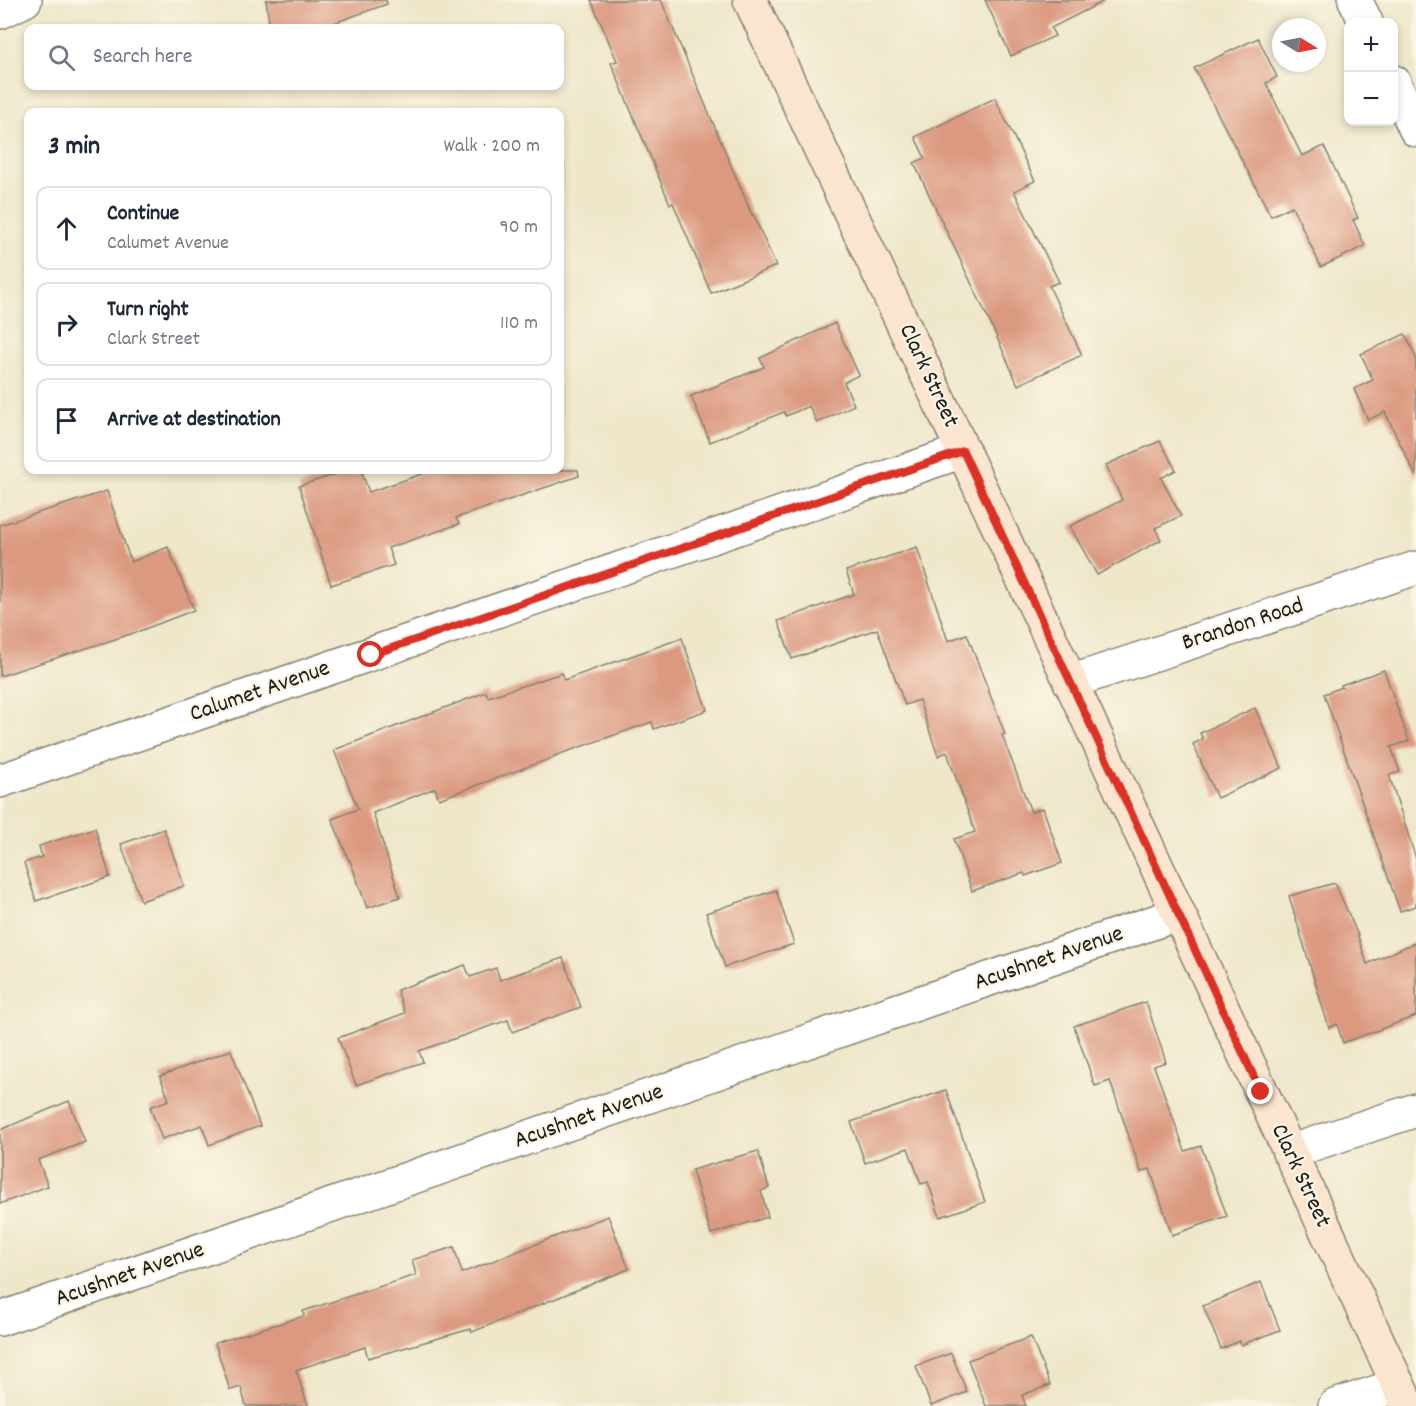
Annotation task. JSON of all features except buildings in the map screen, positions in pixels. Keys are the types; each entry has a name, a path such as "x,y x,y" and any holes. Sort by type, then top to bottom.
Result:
{"street":[{"path":"0,12 25,0"},
{"name":"Clark Street","path":"750,0 963,451 1403,1396"},
{"path":"1355,0 1364,18"},
{"path":"1398,91 1416,130"},
{"name":"Calumet Avenue","path":"0,781 963,451"},
{"name":"Brandon Road","path":"1070,681 1416,568"},
{"name":"Acushnet Avenue","path":"0,1320 1178,914"},
{"path":"1289,1152 1416,1110"},
{"path":"1335,1406 1403,1396"}],"route":[{"path":"371,655 963,451 1261,1092"}]}
